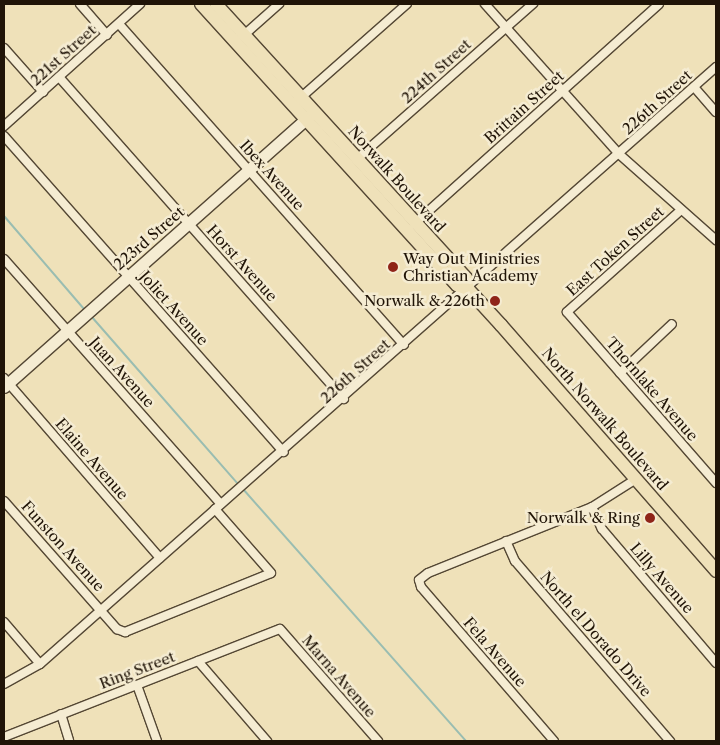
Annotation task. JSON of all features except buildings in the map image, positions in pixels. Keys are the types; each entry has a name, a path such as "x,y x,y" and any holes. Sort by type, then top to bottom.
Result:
{"main road":[{"name":"Norwalk Boulevard","path":"201,4 297,101"},
{"name":"Norwalk Boulevard","path":"216,4 244,35 310,116 411,226 466,278 468,288"},
{"name":"Norwalk Boulevard","path":"310,116 357,159 411,226"},
{"name":"North Norwalk Boulevard","path":"468,288 716,571"}],"street":[{"path":"80,4 107,35"},
{"name":"221st Street","path":"4,126 140,4"},
{"path":"244,35 279,4"},
{"path":"297,101 407,4"},
{"path":"485,4 619,154 716,240"},
{"name":"224th Street","path":"357,159 533,4"},
{"name":"Brittain Street","path":"411,226 659,4"},
{"name":"Ibex Avenue","path":"119,24 404,345"},
{"path":"4,48 43,92"},
{"name":"226th Street","path":"4,684 40,664 218,507 284,452 716,67"},
{"name":"Horst Avenue","path":"59,77 344,399"},
{"path":"694,87 716,112"},
{"name":"223rd Street","path":"5,382 79,321 310,116"},
{"name":"Joliet Avenue","path":"4,136 284,452"},
{"name":"East Token Street","path":"566,312 681,210"},
{"name":"Juan Avenue","path":"4,259 218,507 271,573 125,632 117,629 101,610"},
{"name":"Thornlake Avenue","path":"566,312 715,478"},
{"path":"620,373 672,324"},
{"name":"Elaine Avenue","path":"5,382 160,558"},
{"path":"506,541 592,507 636,479"},
{"name":"Funston Avenue","path":"4,501 101,610"},
{"name":"Lilly Avenue","path":"592,507 602,529 716,663"},
{"name":"Fela Avenue","path":"506,541 419,580 420,587 554,741"},
{"name":"North el Dorado Drive","path":"506,541 515,561 670,741"},
{"path":"4,622 40,664"},
{"name":"Ring Street","path":"4,737 280,629"},
{"name":"Marna Avenue","path":"280,629 378,741"},
{"path":"198,661 267,741"},
{"path":"137,685 157,741"},
{"path":"60,714 69,741"}],"waterway":[{"path":"4,216 84,309"},
{"path":"91,316 239,485"},
{"path":"243,489 466,741"}],"place":[{"name":"Way Out Ministries Christian Academy","path":"393,267"},
{"name":"Norwalk & 226th","path":"495,301"},
{"name":"Norwalk & Ring","path":"650,518"}]}
